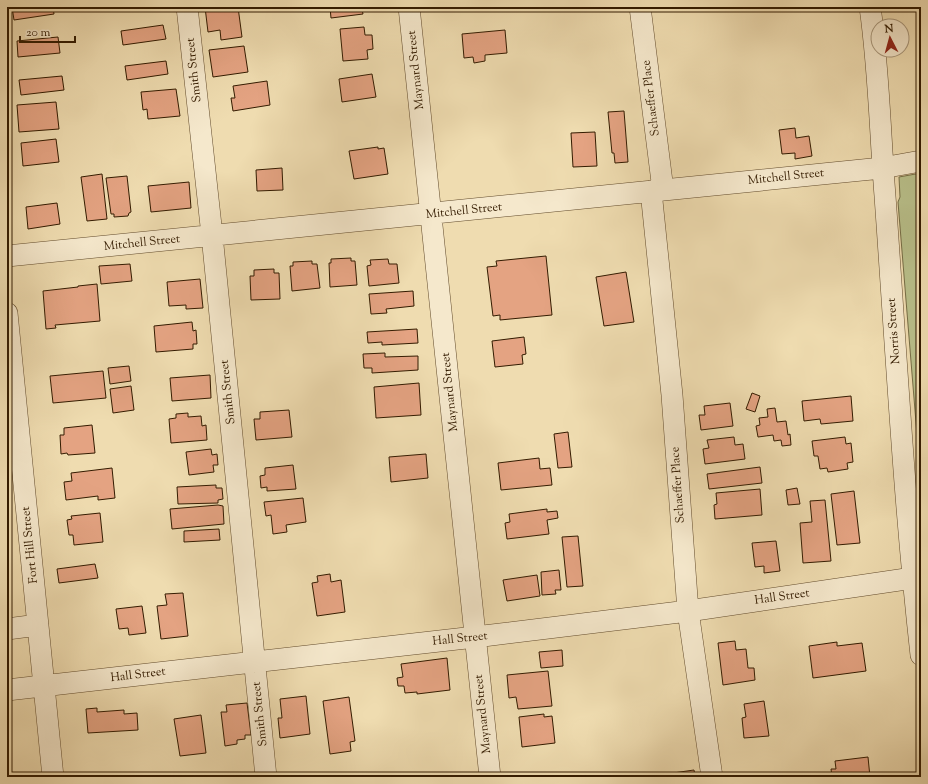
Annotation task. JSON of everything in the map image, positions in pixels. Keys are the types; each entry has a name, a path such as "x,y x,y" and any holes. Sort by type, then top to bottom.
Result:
{"street":[{"name":"Smith Street","path":"187,7 212,236 266,777"},
{"name":"Maynard Street","path":"409,7 490,777"},
{"name":"Schaeffer Place","path":"640,7 657,190 688,611 712,777"},
{"name":"Norris Street","path":"870,7 874,38 882,168 913,578 921,656"},
{"name":"Mitchell Street","path":"7,256 882,168 921,161"},
{"name":"Fort Hill Street","path":"8,323 52,777"},
{"name":"Hall Street","path":"7,690 476,637 688,611 913,578"},
{"path":"7,629 38,625"}],"green space":[{"path":"921,173 921,484 898,202 900,197 899,177"}],"building":[{"path":"12,7 53,7 54,14 14,20"},
{"path":"205,7 238,7 242,37 221,40 220,30 208,32"},
{"path":"330,7 368,8 362,9 363,14 331,18"},
{"path":"163,25 166,39 123,45 121,31"},
{"path":"364,27 365,35 372,35 373,49 367,50 368,59 343,61 340,29"},
{"path":"505,30 507,53 485,55 485,61 474,63 473,57 464,58 462,34"},
{"path":"58,37 60,53 18,57 17,41"},
{"path":"244,46 248,72 213,77 209,50"},
{"path":"166,61 168,74 127,80 125,66"},
{"path":"372,74 376,97 342,102 339,79"},
{"path":"62,76 64,90 21,95 19,80"},
{"path":"267,81 270,105 233,111 231,98 235,98 233,86"},
{"path":"176,89 180,116 148,119 147,109 143,110 141,92"},
{"path":"56,102 59,129 19,132 17,105"},
{"path":"624,111 628,162 615,163 614,153 612,153 608,112"},
{"path":"795,128 796,138 809,136 812,156 795,159 795,153 782,154 779,130"},
{"path":"595,132 597,166 573,167 571,133"},
{"path":"56,139 59,162 23,166 21,143"},
{"path":"378,147 378,149 384,148 388,174 354,179 349,151"},
{"path":"282,168 283,190 257,191 256,170"},
{"path":"102,174 107,219 87,221 81,177"},
{"path":"127,176 131,212 128,216 114,217 114,214 111,214 106,178"},
{"path":"189,182 191,208 151,212 148,186"},
{"path":"57,203 60,224 28,229 26,207"},
{"path":"546,256 552,315 500,320 500,315 493,316 487,267 497,266 496,261"},
{"path":"351,258 351,261 355,261 357,285 330,287 329,263 331,263 331,259"},
{"path":"388,259 389,264 397,264 399,283 369,286 367,266 371,265 370,260"},
{"path":"312,261 312,264 317,264 320,288 292,291 290,266 293,266 293,262"},
{"path":"130,264 132,281 101,284 99,266"},
{"path":"274,269 274,273 279,273 280,299 251,300 250,276 254,276 254,270"},
{"path":"626,272 634,322 604,326 596,277"},
{"path":"200,279 203,308 186,309 186,305 169,306 167,282"},
{"path":"97,284 100,321 55,325 56,328 46,329 43,291"},
{"path":"413,291 414,306 386,309 387,313 371,314 369,294"},
{"path":"192,322 193,331 196,330 197,344 193,344 193,349 156,352 154,326"},
{"path":"417,329 418,343 382,345 382,342 368,343 367,332"},
{"path":"524,337 526,354 522,355 523,364 495,367 492,341"},
{"path":"385,353 385,357 418,356 418,370 372,373 372,368 364,368 363,354"},
{"path":"129,366 131,381 110,384 108,368"},
{"path":"103,371 106,398 53,403 50,376"},
{"path":"210,375 211,398 172,401 170,378"},
{"path":"419,383 421,415 376,418 374,387"},
{"path":"131,386 134,410 113,413 110,389"},
{"path":"752,393 760,396 755,412 746,409"},
{"path":"851,396 853,421 821,424 820,419 804,421 802,401"},
{"path":"730,403 733,426 701,430 699,415 705,415 704,406"},
{"path":"775,408 777,422 786,421 788,435 790,434 791,445 782,446 781,440 774,441 773,435 758,437 756,426 760,425 759,418 768,417 767,409"},
{"path":"289,410 292,437 256,440 254,419 260,419 260,412"},
{"path":"188,413 188,417 201,416 202,426 206,425 207,440 171,443 169,419 176,418 176,414"},
{"path":"92,425 95,453 68,455 67,453 61,454 60,435 64,435 64,428"},
{"path":"568,432 572,467 558,468 554,434"},
{"path":"734,437 735,445 743,444 745,459 705,464 703,449 709,448 707,440"},
{"path":"845,437 846,444 851,443 853,462 847,463 848,469 828,472 827,468 820,469 818,456 814,456 812,441"},
{"path":"211,449 212,455 217,454 218,465 213,465 214,472 189,475 186,452"},
{"path":"426,454 428,478 391,482 389,457"},
{"path":"539,458 540,469 550,468 552,485 501,490 498,463"},
{"path":"293,465 296,489 267,491 267,487 261,488 260,476 265,475 265,468"},
{"path":"760,467 762,483 709,489 707,474"},
{"path":"112,468 115,498 98,500 98,496 66,500 64,482 72,481 71,473"},
{"path":"216,485 216,488 222,488 223,499 218,500 218,503 178,504 177,487"},
{"path":"797,488 800,504 788,505 786,490"},
{"path":"760,489 762,515 715,519 714,505 717,504 716,493"},
{"path":"854,491 860,543 837,545 831,494"},
{"path":"303,498 306,522 286,525 287,532 273,534 271,515 266,516 264,502"},
{"path":"825,500 831,561 803,563 800,523 812,522 810,501"},
{"path":"218,505 223,506 224,524 172,529 170,509"},
{"path":"547,509 547,512 557,511 558,518 547,520 549,534 507,539 505,523 510,522 509,514"},
{"path":"100,513 103,542 74,545 73,535 69,535 67,520 72,519 71,516"},
{"path":"219,529 220,540 184,542 184,531"},
{"path":"578,536 583,586 567,587 562,537"},
{"path":"776,541 780,571 764,573 764,566 755,567 752,543"},
{"path":"95,564 98,578 59,583 57,569"},
{"path":"559,570 561,590 555,590 556,594 542,595 541,572"},
{"path":"330,574 331,582 341,580 345,612 317,616 312,583 318,582 317,576"},
{"path":"537,575 540,596 507,601 503,580"},
{"path":"183,593 188,636 161,639 157,606 167,605 165,594"},
{"path":"142,606 146,633 129,635 128,628 119,629 116,609"},
{"path":"735,641 736,650 746,649 748,668 754,668 755,680 723,685 718,643"},
{"path":"837,642 837,646 862,643 866,671 813,678 809,646"},
{"path":"562,650 563,666 541,668 539,652"},
{"path":"447,658 450,690 417,694 417,692 405,693 404,686 398,686 397,678 403,677 401,664"},
{"path":"548,671 552,706 518,709 516,697 509,698 507,675"},
{"path":"306,696 310,734 280,738 278,718 282,718 280,699"},
{"path":"349,697 355,741 350,742 351,751 330,754 323,701"},
{"path":"764,701 769,736 744,738 742,718 746,717 744,704"},
{"path":"247,703 251,735 245,735 245,739 237,740 237,744 225,746 221,712 227,712 226,705"},
{"path":"97,708 97,712 124,710 124,714 137,713 138,730 88,733 86,709"},
{"path":"544,714 544,717 552,716 555,743 522,747 519,717"},
{"path":"201,715 206,753 180,756 174,719"},
{"path":"868,757 870,777 832,777 831,769 836,769 835,761"},
{"path":"694,770 695,776 698,777 652,777 652,776"},
{"path":"454,773 455,777 423,776"}]}
